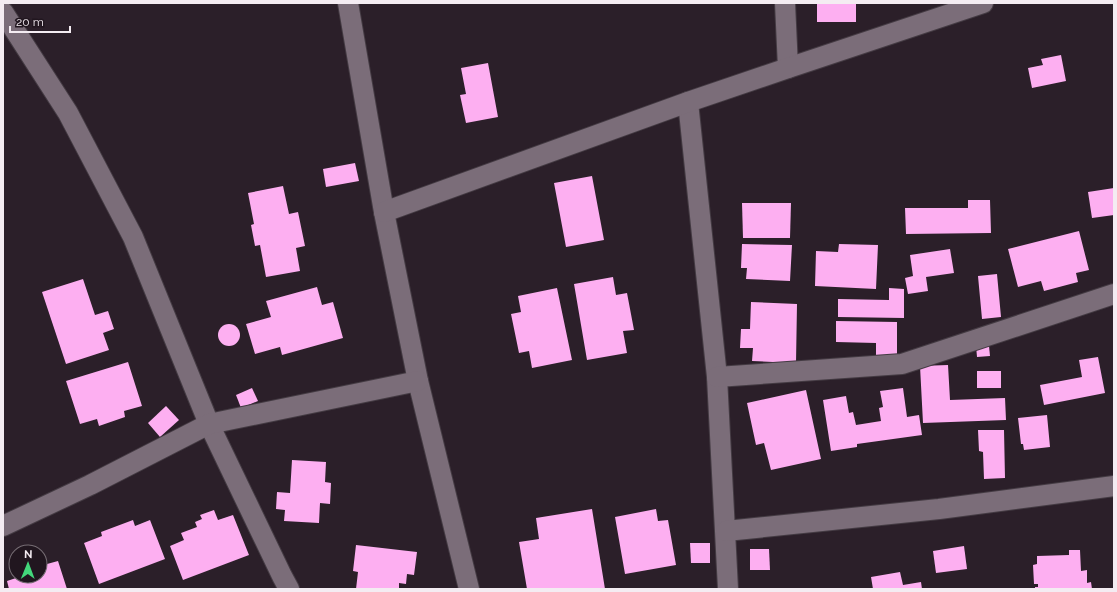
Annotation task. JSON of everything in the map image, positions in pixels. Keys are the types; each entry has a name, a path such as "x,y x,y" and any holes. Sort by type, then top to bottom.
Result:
{"street":[{"path":"348,3 384,212 418,381 469,589"},
{"path":"785,3 788,68"},
{"path":"384,212 688,102 983,3"},
{"path":"3,12 68,113 133,237 209,424 289,589"},
{"path":"688,102 717,377 728,589"},
{"path":"717,377 902,364 1114,294"},
{"path":"3,526 90,485 209,424 418,381"},
{"path":"726,532 939,509 1114,486"}],"building":[{"path":"817,3 856,3 856,22 817,22"},
{"path":"1061,55 1066,81 1032,88 1028,68 1043,65 1041,59"},
{"path":"488,63 498,117 466,123 460,95 466,94 461,68"},
{"path":"355,163 359,181 326,187 323,169"},
{"path":"592,176 604,240 566,247 554,183"},
{"path":"283,186 289,214 298,212 305,246 296,248 300,271 266,277 260,245 255,246 251,225 254,224 248,193"},
{"path":"1114,188 1114,215 1092,218 1088,192"},
{"path":"968,200 990,200 991,233 906,234 905,208 968,208"},
{"path":"742,203 791,203 790,238 743,238"},
{"path":"1079,231 1089,270 1076,273 1078,282 1044,291 1041,281 1018,287 1008,249"},
{"path":"742,244 792,245 790,281 746,279 747,268 741,268"},
{"path":"839,244 878,245 876,289 815,286 816,251 838,252"},
{"path":"950,249 954,273 926,277 928,291 908,294 905,278 913,276 910,255"},
{"path":"997,274 1001,317 982,319 978,276"},
{"path":"613,277 616,295 627,293 634,330 623,331 627,353 587,360 574,284"},
{"path":"83,279 95,315 108,311 114,329 103,333 109,350 66,364 42,292"},
{"path":"317,287 322,305 333,302 343,338 282,355 280,347 255,354 246,324 271,317 266,301"},
{"path":"557,288 572,360 532,368 529,351 519,353 511,314 521,312 518,296"},
{"path":"889,288 904,289 904,318 838,317 838,299 889,300"},
{"path":"751,302 797,304 796,363 752,361 753,348 740,348 741,329 750,329"},
{"path":"836,321 897,322 897,363 876,363 876,343 836,342"},
{"path":"229,324 237,327 240,335 237,343 229,346 221,343 218,335 221,327"},
{"path":"976,346 989,346 990,356 977,357"},
{"path":"1098,357 1105,393 1044,405 1040,385 1082,377 1079,360"},
{"path":"128,362 142,406 124,411 125,417 99,426 97,419 80,424 66,381"},
{"path":"948,365 950,400 1005,398 1006,420 923,423 920,366"},
{"path":"977,371 1001,371 1001,388 977,388"},
{"path":"252,388 258,401 241,408 236,395"},
{"path":"903,388 907,417 919,415 922,435 857,444 857,447 831,451 823,400 846,396 849,413 853,412 856,425 881,421 879,408 883,407 880,391"},
{"path":"806,390 821,459 771,470 764,443 756,445 747,403"},
{"path":"166,406 179,420 160,437 148,423"},
{"path":"1047,415 1050,447 1024,450 1023,444 1021,444 1018,418"},
{"path":"978,430 1004,430 1005,478 984,479 983,452 979,451"},
{"path":"292,460 326,462 325,482 331,483 330,504 320,503 319,523 284,521 285,510 276,509 277,492 290,493"},
{"path":"592,509 605,589 527,589 519,542 539,539 536,518"},
{"path":"656,509 658,521 668,520 676,565 625,574 615,517"},
{"path":"214,510 218,520 233,515 249,555 183,580 170,546 184,540 181,533 197,527 195,522 202,519 200,515"},
{"path":"133,520 135,526 150,520 165,559 99,584 84,543 102,536 101,532"},
{"path":"690,543 710,543 710,563 691,563"},
{"path":"356,545 417,552 414,575 407,574 406,584 399,583 399,589 356,589 358,572 353,571"},
{"path":"964,546 967,569 936,573 933,551"},
{"path":"750,549 769,549 770,570 750,570"},
{"path":"1069,550 1080,550 1081,571 1087,570 1087,583 1091,582 1092,589 1035,589 1035,587 1038,587 1038,584 1034,584 1033,565 1037,564 1037,556 1069,555"},
{"path":"58,561 67,589 9,589 7,581 8,584 48,584 48,564"},
{"path":"900,572 903,585 921,582 922,589 873,589 871,577"}]}
